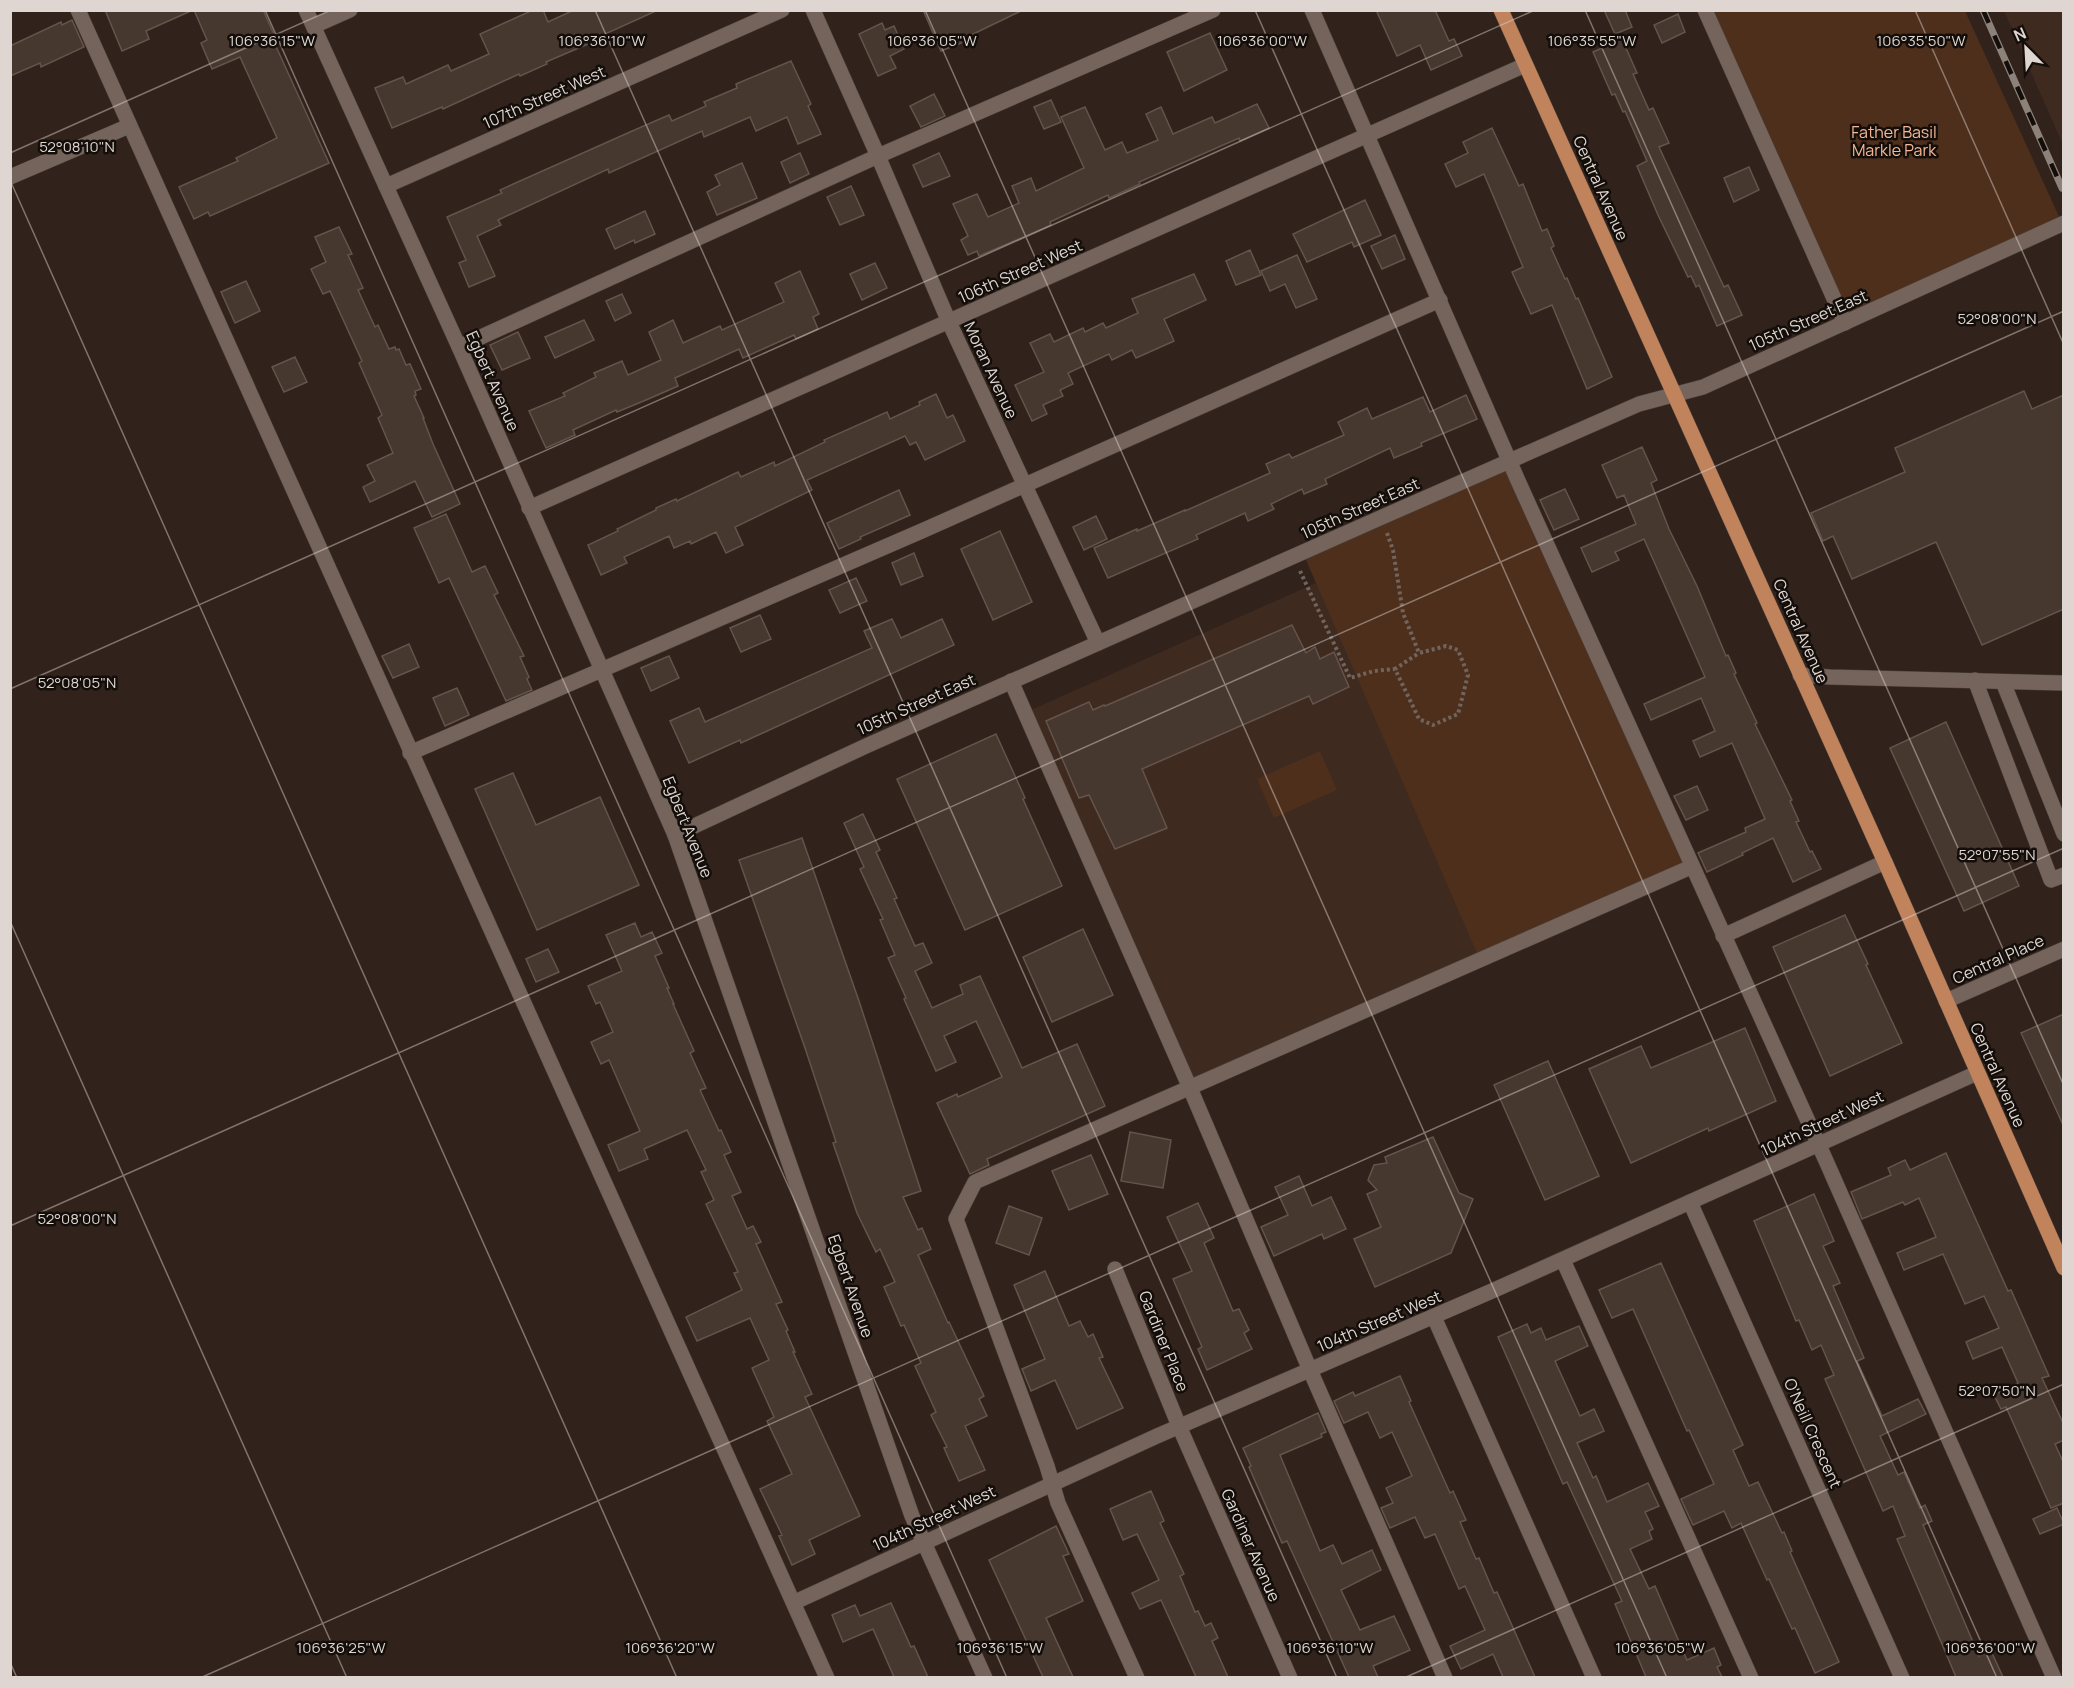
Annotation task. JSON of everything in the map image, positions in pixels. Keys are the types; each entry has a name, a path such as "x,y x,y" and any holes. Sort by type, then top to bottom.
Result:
{"main road":[{"name":"Central Avenue","path":"1502,10 1885,862 2064,1268"}],"street":[{"path":"78,10 827,1677"},
{"name":"Egbert Avenue","path":"306,10 459,347 675,835 912,1516 986,1677"},
{"path":"314,26 350,10"},
{"name":"107th Street West","path":"386,186 782,10"},
{"name":"Moran Avenue","path":"813,10 950,322 1098,643"},
{"path":"459,347 879,156 1213,10"},
{"path":"1312,10 1510,462 2054,1677"},
{"path":"1705,10 1845,323"},
{"name":"106th Street West","path":"529,508 1526,65"},
{"path":"10,177 129,126"},
{"name":"105th Street East","path":"675,835 1011,681 1639,404 1703,387 2064,223"},
{"path":"410,753 924,530 1440,300"},
{"path":"1800,675 2064,683"},
{"path":"1975,680 2051,880 2064,875"},
{"path":"1011,681 1445,1677"},
{"path":"2003,682 2064,834"},
{"path":"1722,936 1885,862"},
{"path":"1137,1677 1058,1503 956,1220 975,1182 1691,867"},
{"name":"Central Place","path":"1946,1000 2064,949"},
{"name":"104th Street West","path":"795,1602 1179,1426 1563,1260 1977,1073"},
{"name":"O'Neill Crescent","path":"1690,1202 1902,1677"},
{"path":"1563,1260 1751,1677"},
{"name":"Gardiner Place","path":"1115,1269 1179,1426"},
{"path":"1434,1317 1594,1677"},
{"name":"Gardiner Avenue","path":"1179,1426 1290,1677"}],"path":[{"path":"1390,540 1402,613 1419,653"},
{"path":"1303,578 1350,678 1395,669 1419,653 1446,646 1458,650 1468,675 1458,714 1432,725 1419,719 1395,669"}],"shaded area":[{"path":"2004,11 2063,11 2063,145"},
{"path":"1318,582 1483,953 1195,1082 1031,710"}],"green space":[{"name":"Father Basil Markle Park","path":"1705,11 1965,11 2062,223 1845,323"},
{"path":"1503,464 1691,867 1480,960 1303,553"},
{"path":"1320,751 1337,790 1274,818 1257,779"}],"building":[{"path":"105,10 193,10 146,31 149,39 122,51"},
{"path":"194,10 263,10 277,41 274,42 329,163 210,216 208,212 194,219 179,187 238,161 236,158 277,138 240,57 212,69 201,43 207,40"},
{"path":"533,10 543,10 548,22 574,10 658,10 520,76 519,74 443,109 442,107 392,128 375,88 403,77 406,84 448,65 451,71 489,54 480,34"},
{"path":"923,10 1023,10 965,38 966,41 941,51"},
{"path":"1376,10 1435,10 1449,41 1454,39 1462,56 1431,70 1420,45 1397,56"},
{"path":"1604,10 1625,10 1632,27 1615,34"},
{"path":"1678,14 1685,32 1662,43 1654,25"},
{"path":"72,20 84,47 41,67 40,63 10,76 10,46 61,22 62,25"},
{"path":"882,23 885,30 894,26 904,49 890,56 896,68 878,76 859,34"},
{"path":"1210,33 1227,70 1184,91 1167,52"},
{"path":"1622,39 1637,73 1633,74 1649,110 1653,108 1669,143 1659,147 1724,287 1728,285 1742,315 1717,326 1699,285 1696,287 1691,276 1688,277 1658,215 1637,166 1647,161 1625,111 1623,112 1615,94 1612,95 1593,52"},
{"path":"791,61 811,104 808,106 821,134 798,144 787,117 756,131 750,117 704,137 702,131 609,173 608,169 498,220 501,225 477,236 495,276 469,287 459,263 466,260 447,217 502,193 500,190 669,115 672,121 706,106 704,102 737,88 736,84"},
{"path":"934,94 945,116 921,127 910,106"},
{"path":"1051,100 1061,122 1044,129 1034,107"},
{"path":"1257,104 1269,128 1240,141 1239,138 1139,182 1140,184 1109,198 1108,195 1050,222 1051,225 979,256 977,251 968,255 961,240 968,236 953,204 977,194 988,217 1019,203 1012,186 1031,178 1036,191 1084,168 1061,117 1085,107 1105,150 1122,142 1127,153 1158,140 1146,114 1161,107 1173,134 1212,117 1215,123"},
{"path":"1492,128 1519,186 1523,184 1542,231 1547,229 1554,246 1551,248 1565,279 1567,278 1576,299 1578,298 1612,377 1587,389 1552,305 1531,314 1512,272 1523,267 1484,174 1456,187 1445,164 1468,153 1463,142"},
{"path":"800,153 809,174 790,183 781,162"},
{"path":"939,153 950,176 923,187 913,165"},
{"path":"742,163 757,198 717,215 707,192 720,185 715,175"},
{"path":"1749,167 1759,190 1734,202 1724,178"},
{"path":"851,186 864,215 840,225 827,197"},
{"path":"1365,200 1381,235 1354,247 1352,242 1307,262 1293,234"},
{"path":"645,211 655,234 615,249 606,229"},
{"path":"339,227 352,254 348,255 363,288 358,290 375,327 378,325 389,349 395,347 396,350 399,349 406,365 410,364 421,389 415,391 414,396 460,504 432,517 415,481 370,502 363,487 375,481 367,465 393,453 378,418 382,415 359,363 362,361 330,291 323,294 311,269 326,262 315,237"},
{"path":"1395,235 1405,259 1382,269 1371,246"},
{"path":"1250,250 1261,275 1236,285 1226,261"},
{"path":"1297,255 1317,299 1296,308 1285,284 1270,291 1261,271"},
{"path":"875,263 887,288 862,300 850,274"},
{"path":"800,271 819,314 813,317 818,329 796,339 794,335 743,358 739,349 675,378 678,386 617,412 616,410 573,430 575,435 546,448 529,411 565,396 563,393 596,377 594,373 622,361 628,375 661,360 649,332 673,320 683,343 720,326 722,330 784,302 775,283"},
{"path":"1194,274 1206,300 1164,319 1174,341 1136,358 1132,350 1112,360 1109,354 1068,373 1073,384 1060,390 1063,396 1043,405 1047,414 1032,421 1015,385 1044,372 1030,343 1050,334 1054,342 1083,328 1085,332 1103,323 1106,328 1138,313 1132,299"},
{"path":"246,281 260,311 235,323 221,292"},
{"path":"622,294 631,313 615,321 606,301"},
{"path":"584,320 594,340 555,358 545,337"},
{"path":"518,332 530,358 502,370 490,345"},
{"path":"295,357 307,382 284,392 272,367"},
{"path":"2024,391 2032,409 2064,395 2064,609 1982,645 1936,542 1852,579 1833,536 1823,541 1811,513 1905,472 1895,448"},
{"path":"936,394 947,418 953,415 965,441 925,460 916,442 910,445 905,436 807,480 812,490 735,527 743,545 726,553 716,532 691,544 690,541 674,548 669,536 624,557 627,563 601,575 588,545 618,531 617,529 656,508 676,499 677,501 738,472 741,477 774,462 775,466 825,442 824,440 887,412 890,419 920,405 919,402"},
{"path":"1466,395 1477,419 1421,443 1422,446 1394,458 1390,448 1325,479 1327,484 1304,494 1302,489 1271,504 1274,509 1248,521 1245,513 1196,535 1198,539 1108,578 1094,548 1270,473 1266,464 1289,454 1292,458 1344,435 1338,422 1367,408 1372,419 1423,397 1430,412"},
{"path":"1642,447 1657,480 1651,483 1669,529 1697,586 1726,656 1728,655 1736,673 1734,674 1757,723 1755,724 1792,800 1790,801 1799,821 1796,822 1821,869 1793,882 1773,838 1707,872 1698,853 1746,832 1745,828 1765,819 1732,743 1700,757 1693,741 1715,731 1701,698 1651,720 1644,704 1705,677 1644,539 1615,552 1619,560 1592,572 1581,548 1636,524 1624,495 1617,498 1602,465"},
{"path":"1565,489 1579,519 1554,530 1540,500"},
{"path":"899,490 910,515 839,549 827,523"},
{"path":"446,514 472,572 485,566 498,593 494,595 524,656 520,657 532,690 506,701 449,578 439,583 414,528"},
{"path":"1096,516 1107,539 1084,550 1073,527"},
{"path":"1000,531 1032,602 993,620 961,549"},
{"path":"914,553 923,576 901,585 892,563"},
{"path":"856,578 867,601 840,613 829,590"},
{"path":"760,615 771,639 741,652 730,628"},
{"path":"892,619 901,638 942,619 954,645 741,743 740,740 689,763 670,721 699,708 705,722 872,648 864,631"},
{"path":"1292,625 1306,653 1315,647 1320,659 1334,652 1349,687 1313,704 1309,696 1142,769 1167,828 1115,849 1089,795 1079,798 1046,721 1089,702 1093,710 1105,706"},
{"path":"409,644 419,667 393,678 382,656"},
{"path":"669,656 679,678 651,691 641,668"},
{"path":"457,688 469,715 445,726 433,698"},
{"path":"1946,722 2019,886 1964,911 1890,748"},
{"path":"996,734 1062,886 965,930 897,779"},
{"path":"513,773 536,825 600,797 639,885 537,930 475,789"},
{"path":"1697,786 1708,810 1686,820 1674,796"},
{"path":"863,814 880,850 876,852 915,946 923,943 932,963 915,971 932,1008 963,994 960,985 980,976 1022,1068 1077,1044 1105,1106 987,1159 989,1165 970,1174 937,1103 957,1094 958,1097 1002,1077 976,1021 944,1036 956,1062 936,1071 888,958 895,955 880,920 883,919 860,869 864,867 844,823"},
{"path":"802,838 859,1001 921,1191 903,1197 918,1230 922,1228 931,1249 918,1255 984,1396 979,1399 987,1416 965,1426 985,1470 959,1481 944,1448 947,1447 931,1415 936,1412 915,1366 921,1363 884,1287 895,1282 880,1249 876,1252 857,1213 833,1143 836,1142 805,1048 739,860"},
{"path":"1845,915 1902,1043 1830,1076 1773,947"},
{"path":"635,923 641,937 652,932 662,953 655,956 694,1051 690,1053 706,1088 700,1090 731,1152 724,1155 741,1192 732,1196 747,1229 753,1226 761,1242 756,1244 782,1302 776,1304 788,1330 786,1331 795,1352 793,1352 812,1394 805,1397 860,1516 809,1540 815,1554 792,1565 779,1536 782,1535 760,1489 792,1474 767,1421 774,1417 752,1368 769,1360 750,1318 697,1341 686,1317 742,1290 734,1273 738,1272 706,1204 714,1200 701,1172 706,1170 687,1130 644,1149 648,1159 619,1171 608,1145 640,1131 609,1060 601,1064 591,1042 613,1032 600,1002 596,1004 588,986 622,971 606,935"},
{"path":"1083,929 1113,995 1052,1022 1023,957"},
{"path":"548,949 559,972 536,982 526,959"},
{"path":"2064,1014 2064,1127 2021,1033"},
{"path":"1745,1028 1776,1101 1709,1131 1708,1128 1631,1163 1589,1069 1641,1046 1651,1068"},
{"path":"1548,1061 1599,1176 1545,1200 1494,1085"},
{"path":"1130,1132 1171,1140 1163,1188 1121,1181"},
{"path":"1433,1137 1459,1193 1473,1199 1451,1253 1375,1287 1354,1239 1381,1227 1367,1194 1377,1190 1368,1180 1374,1165 1387,1163 1385,1157"},
{"path":"1946,1153 2049,1376 2042,1378 2064,1425 2064,1440 2055,1444 2064,1464 2064,1503 2051,1508 2006,1407 2001,1409 1994,1395 2018,1383 2002,1347 1973,1359 1966,1342 1999,1328 1984,1296 1965,1304 1943,1254 1904,1270 1897,1253 1936,1237 1919,1198 1862,1219 1851,1192 1891,1175 1888,1168 1905,1160 1910,1170"},
{"path":"1091,1155 1108,1194 1069,1210 1052,1171"},
{"path":"1299,1176 1312,1206 1331,1197 1346,1229 1324,1239 1322,1234 1274,1256 1261,1227 1288,1215 1275,1187"},
{"path":"1814,1194 1834,1241 1823,1246 1840,1283 1833,1286 1864,1358 1857,1361 1882,1416 1918,1399 1926,1414 1880,1436 1898,1475 1904,1472 1920,1508 1925,1505 1932,1521 1923,1525 1979,1656 1991,1651 2003,1677 1956,1677 1897,1539 1905,1536 1893,1506 1883,1511 1825,1379 1834,1375 1821,1345 1812,1350 1799,1320 1796,1321 1754,1221"},
{"path":"1198,1203 1214,1238 1204,1243 1233,1311 1239,1309 1249,1330 1244,1333 1252,1349 1207,1370 1198,1349 1202,1347 1173,1279 1192,1271 1167,1217"},
{"path":"1009,1206 1042,1218 1029,1255 996,1243"},
{"path":"1661,1263 1743,1445 1733,1450 1749,1486 1758,1482 1782,1533 1784,1532 1792,1551 1790,1552 1839,1662 1815,1673 1795,1628 1792,1629 1741,1523 1732,1528 1724,1511 1693,1525 1681,1499 1714,1484 1689,1430 1687,1431 1633,1309 1612,1318 1599,1290"},
{"path":"1045,1271 1069,1326 1080,1321 1088,1337 1093,1334 1103,1357 1099,1358 1123,1408 1077,1429 1055,1380 1031,1391 1022,1369 1045,1359 1014,1285"},
{"path":"1527,1324 1531,1333 1541,1328 1546,1340 1579,1326 1588,1346 1555,1361 1580,1416 1594,1409 1604,1431 1577,1443 1593,1478 1596,1476 1607,1502 1648,1483 1659,1506 1645,1512 1653,1529 1649,1531 1652,1539 1630,1549 1649,1589 1655,1586 1687,1660 1714,1648 1721,1665 1717,1667 1722,1677 1646,1677 1615,1604 1622,1601 1567,1482 1563,1484 1498,1337"},
{"path":"1400,1376 1411,1401 1409,1402 1450,1493 1453,1491 1466,1520 1460,1522 1476,1559 1479,1558 1494,1593 1497,1592 1535,1677 1503,1677 1493,1654 1461,1669 1450,1646 1485,1630 1465,1586 1459,1589 1435,1534 1425,1538 1415,1517 1390,1528 1381,1508 1393,1503 1386,1488 1412,1476 1392,1432 1380,1438 1368,1412 1344,1423 1334,1401 1353,1392 1355,1396"},
{"path":"1318,1413 1326,1432 1321,1434 1322,1437 1280,1455 1320,1551 1333,1545 1342,1564 1372,1550 1381,1570 1341,1590 1360,1630 1394,1616 1410,1650 1373,1666 1378,1677 1349,1677 1287,1541 1282,1543 1243,1448"},
{"path":"1151,1491 1164,1521 1160,1523 1184,1574 1180,1576 1195,1612 1198,1611 1205,1626 1211,1623 1218,1638 1212,1641 1228,1677 1196,1677 1161,1600 1140,1609 1132,1593 1159,1580 1137,1534 1123,1540 1110,1509"},
{"path":"2057,1508 2064,1524 2040,1534 2033,1519"},
{"path":"1056,1526 1069,1554 1063,1556 1083,1601 1046,1618 1073,1677 1043,1677 989,1560"},
{"path":"891,1603 928,1677 894,1677 873,1629 843,1642 832,1615 855,1605 860,1616"}],"railway":[{"path":"1983,10 2062,188"}]}
